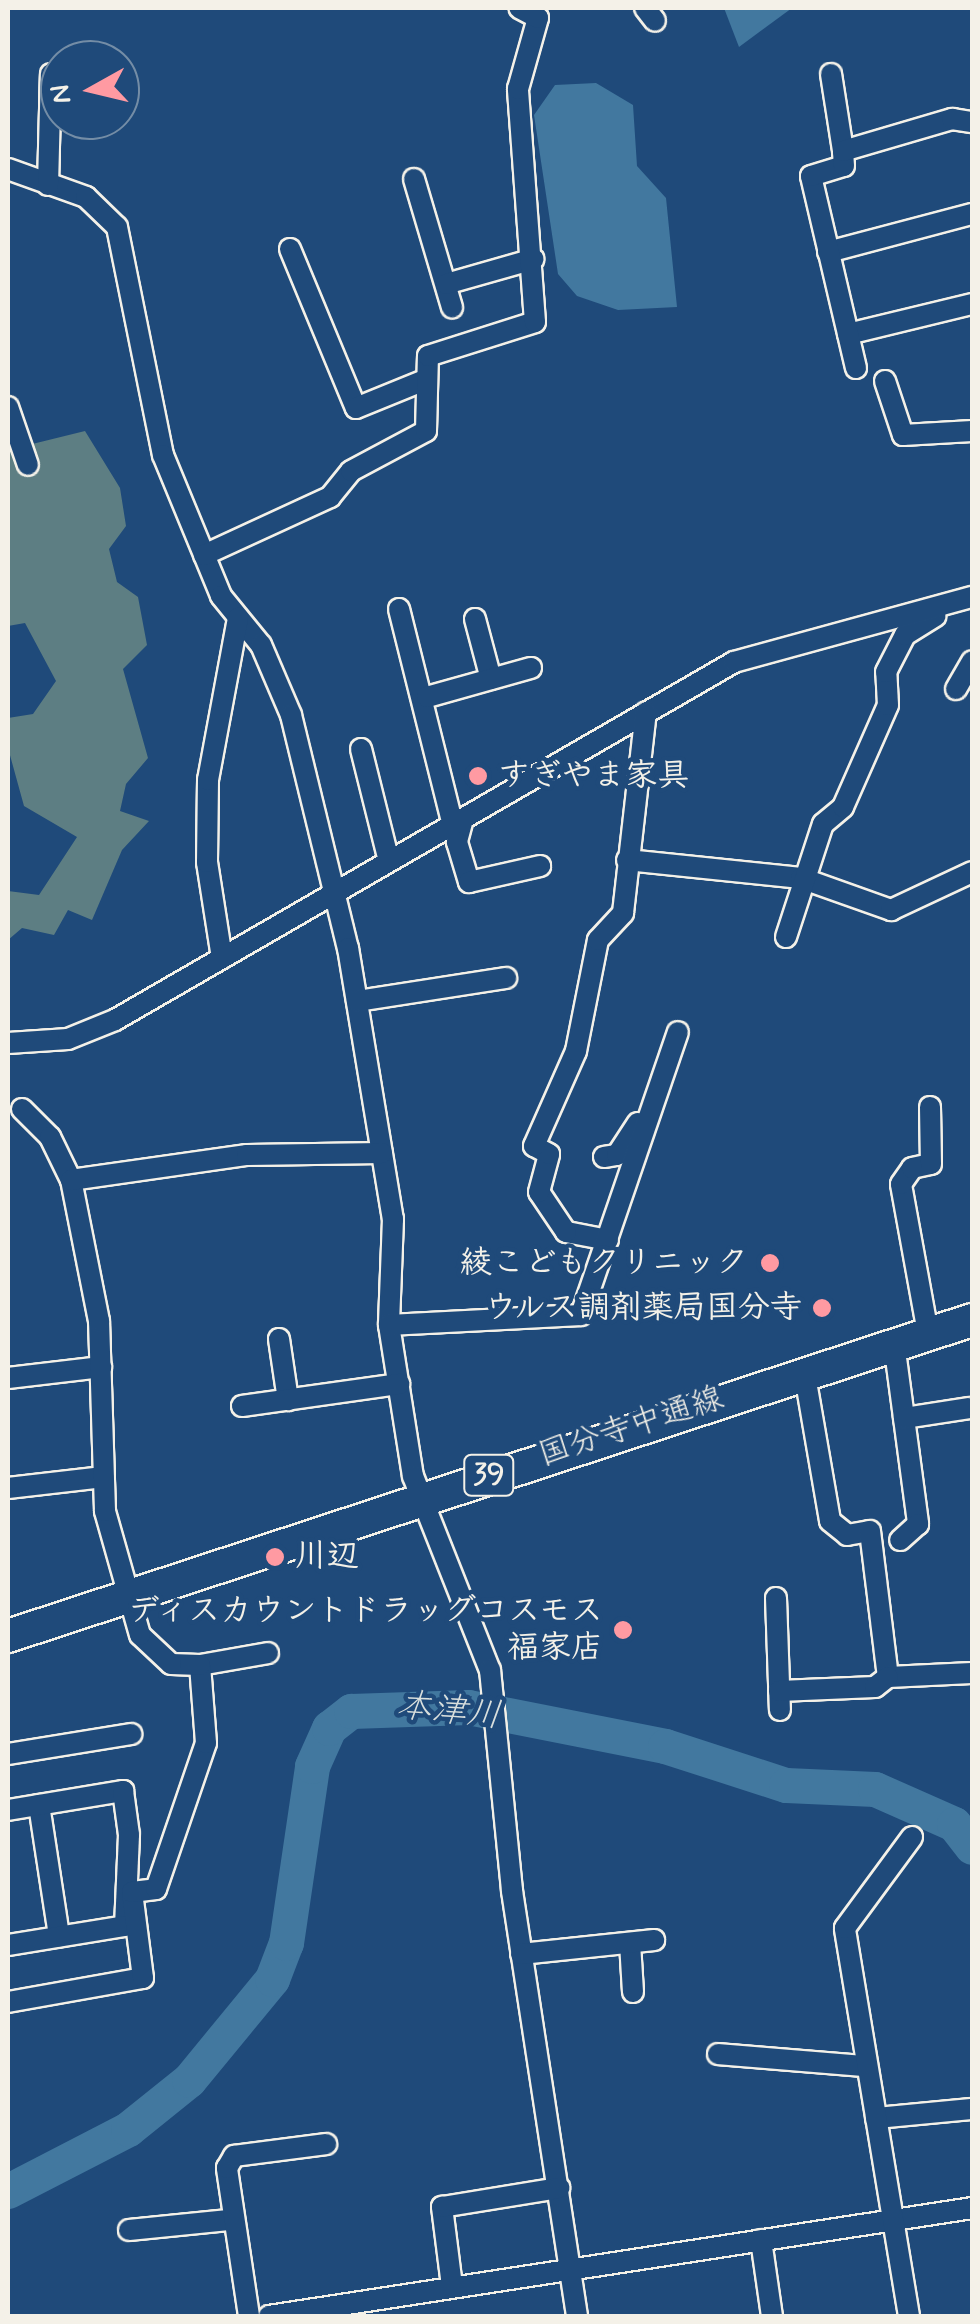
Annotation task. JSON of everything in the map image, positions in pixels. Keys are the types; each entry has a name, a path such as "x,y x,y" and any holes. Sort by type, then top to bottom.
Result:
{"main road":[{"name":"国分寺中通線","path":"8,1636 804,1370 972,1320"}],"street":[{"path":"204,556 330,497 351,471 426,431 422,382 428,356 453,342 536,322 518,90 535,11"},
{"path":"831,74 844,166 811,176 856,368"},
{"path":"842,151 952,118 972,122"},
{"path":"48,185 49,140"},
{"path":"8,169 86,196 117,227 145,399 204,556 238,618 276,671 335,894 393,1219 390,1325 420,1496 467,1596 493,1690 521,1954 573,2268 576,2316"},
{"path":"414,179 452,307"},
{"path":"828,252 972,214"},
{"path":"290,249 356,408 422,382"},
{"path":"446,284 534,259"},
{"path":"848,334 972,304"},
{"path":"885,381 902,435 972,431"},
{"path":"8,406 28,465"},
{"path":"8,1043 68,1039 222,958 734,662 972,598"},
{"path":"786,937 801,878 888,704 886,672 905,635 972,598"},
{"path":"400,609 427,697 439,792 458,822 457,842 469,882 540,866"},
{"path":"222,958 207,862 208,780 238,618"},
{"path":"475,619 492,679"},
{"path":"956,689 972,660"},
{"path":"427,697 530,668"},
{"path":"608,1240 566,1232 539,1192 549,1154 534,1146 576,1051 598,940 623,913 626,860 646,712"},
{"path":"361,750 389,862"},
{"path":"626,860 801,878 891,910 972,872"},
{"path":"357,1001 506,978"},
{"path":"604,1157 630,1142 678,1032"},
{"path":"928,1333 901,1184 912,1168 931,1164 930,1107"},
{"path":"22,1108 50,1137 70,1180 101,1367 103,1477 140,1635 172,1664 200,1665 268,1652"},
{"path":"390,1325 580,1315 608,1240 625,1168 641,1154 646,1108"},
{"path":"70,1180 247,1154 382,1152"},
{"path":"279,1339 288,1400"},
{"path":"894,1342 918,1524 900,1540"},
{"path":"8,1378 101,1367"},
{"path":"804,1370 830,1521 847,1535 870,1531 888,1676"},
{"path":"242,1406 399,1384"},
{"path":"904,1418 969,1408"},
{"path":"8,1488 103,1477"},
{"path":"776,1598 780,1700 875,1687 888,1676 972,1673"},
{"path":"8,2002 143,1978 132,1892 156,1888 206,1743 200,1665"},
{"path":"8,1754 131,1734"},
{"path":"8,1810 122,1791 130,1835 125,1926 8,1944"},
{"path":"39,1805 59,1936"},
{"path":"909,2316 876,2118 863,2066 845,1928 912,1838"},
{"path":"521,1954 654,1940"},
{"path":"630,1943 634,1992"},
{"path":"718,2054 863,2066"},
{"path":"876,2118 972,2108"},
{"path":"249,2316 229,2220 234,2156 326,2144"},
{"path":"452,2286 442,2206 559,2188"},
{"path":"268,2316 972,2208"},
{"path":"129,2230 229,2220"},
{"path":"761,2240 772,2316"}],"green space":[{"path":"85,431 120,488 126,526 109,549 117,582 138,597 147,645 123,669 148,758 126,784 120,811 149,821 122,850 92,920 68,910 54,935 22,928 8,940 8,891 39,895 77,837 24,806 8,748 8,718 33,714 56,681 25,623 8,626 8,450"}],"water":[{"path":"724,8 792,8 739,47"},
{"path":"596,83 633,105 637,166 666,198 677,307 618,310 577,296 558,274 534,115 555,85"}],"waterway":[{"name":"本津川","path":"8,2191 128,2129 189,2080 272,1979 286,1943 312,1766 329,1728 351,1711 468,1707 665,1746 786,1785 875,1789 954,1824 972,1847"}],"place":[{"name":"すぎやま家具","path":"478,776"},
{"name":"綾こどもクリニック","path":"770,1263"},
{"name":"ウルス調剤薬局国分寺","path":"822,1308"},
{"name":"川辺","path":"275,1557"},
{"name":"ディスカウントドラッグコスモス 福家店","path":"623,1630"}]}
